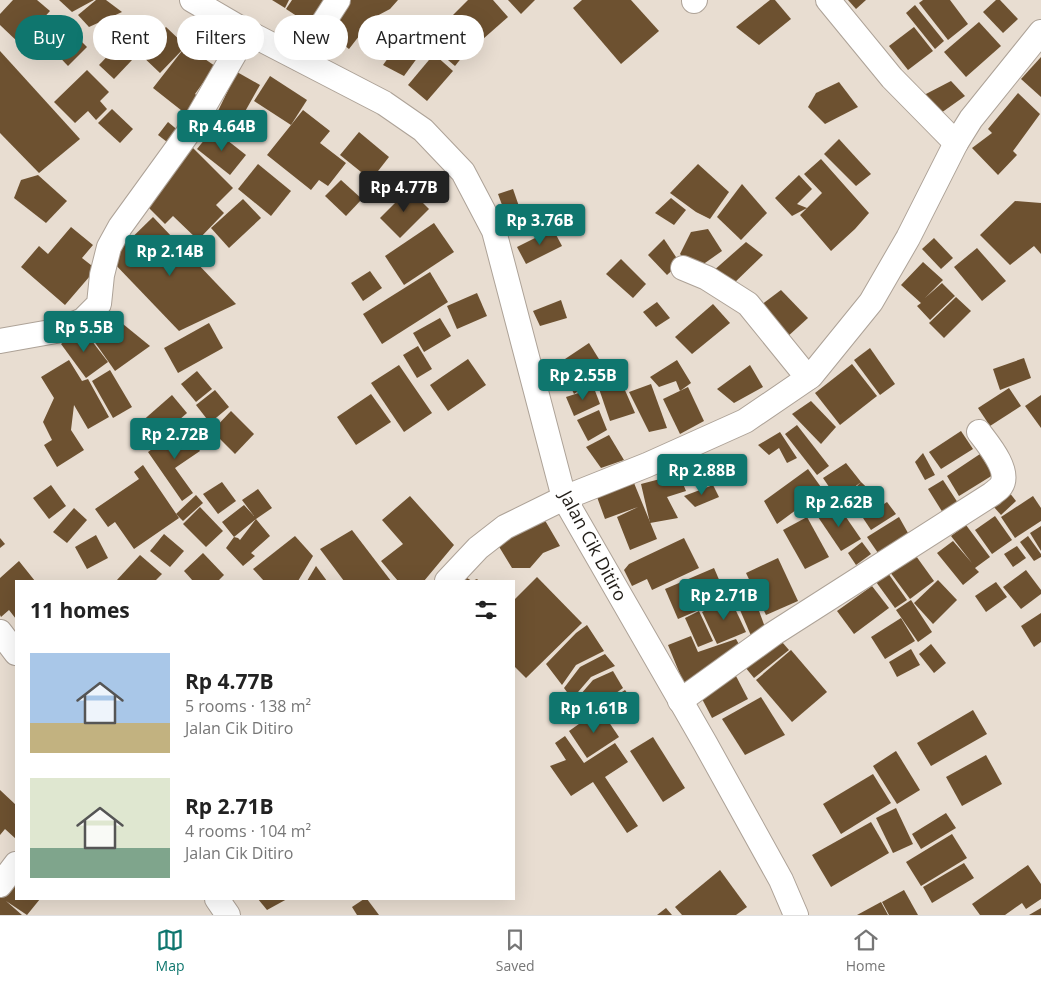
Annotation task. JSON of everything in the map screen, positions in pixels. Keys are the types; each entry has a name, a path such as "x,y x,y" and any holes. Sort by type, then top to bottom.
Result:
{"street":[{"name":"Jalan Cik Ditiro","path":"192,0 218,15"},
{"path":"328,15 338,0"},
{"path":"828,0 892,78 956,143"},
{"path":"448,580 478,548 505,527 564,498 647,465 745,421 808,378 871,302 908,238 956,143 971,119 1041,32"},
{"path":"0,341 56,331 83,320 99,304 102,275 108,247 120,227 191,129 231,60"},
{"name":"Jalan Cik Ditiro","path":"302,60 384,103 424,130 463,172 494,231 564,498 680,700 780,880 796,915"},
{"path":"682,268 707,278 748,304 808,378"},
{"path":"680,700 772,634 992,494 1001,486 1004,475 1000,463 979,432"},
{"path":"0,632 15,652"},
{"path":"0,884 15,865"},
{"path":"218,900 228,915"}],"building":[{"path":"13,0 37,0 50,11 46,15 15,15 15,39 0,25 0,14"},
{"path":"59,0 94,0 72,12"},
{"path":"96,0 106,0 122,12 115,15 93,15 93,25 89,27 83,20 83,15 78,15"},
{"path":"272,0 289,0 285,8"},
{"path":"292,0 329,0 319,15 295,15 286,9"},
{"path":"351,0 398,0 390,9 379,15 358,15 358,37 349,49 348,15 340,15"},
{"path":"468,0 493,0 508,17 484,38 484,15 453,15"},
{"path":"508,0 535,0 521,14"},
{"path":"582,0 631,0 659,31 621,64 573,8"},
{"path":"770,0 775,0 791,19 759,45 736,27"},
{"path":"848,0 866,0 856,9"},
{"path":"923,0 950,0 968,24 948,40 919,3"},
{"path":"996,0 1000,0 1018,19 1003,33 983,12"},
{"path":"915,5 944,41 935,49 906,13"},
{"path":"979,22 1001,46 966,77 944,52"},
{"path":"914,27 933,51 908,70 889,46"},
{"path":"167,28 177,37 177,55 160,73 146,60 167,60"},
{"path":"83,43 87,47 83,51"},
{"path":"0,51 80,139 39,173 0,133"},
{"path":"177,57 177,60 206,60 215,66 195,94 204,101 191,118 153,88"},
{"path":"1041,57 1041,97 1021,79"},
{"path":"62,60 74,60 68,66"},
{"path":"104,60 132,60 114,79 99,65"},
{"path":"387,60 416,60 404,76 383,65"},
{"path":"429,60 441,60 453,71 427,101 408,85"},
{"path":"448,60 460,60 455,66"},
{"path":"87,70 109,92 100,101 107,109 96,120 88,111 75,123 54,102"},
{"path":"237,72 260,85 234,131 216,115"},
{"path":"270,76 307,100 291,125 254,101"},
{"path":"951,81 965,96 941,113 924,95"},
{"path":"839,82 858,107 825,124 808,107 816,93"},
{"path":"1018,93 1040,114 1013,151 1017,155 998,175 972,148 992,133 988,129"},
{"path":"112,109 133,129 120,143 98,123"},
{"path":"303,110 330,131 320,143 346,163 328,186 319,180 311,190 267,155"},
{"path":"168,122 180,132 171,145 158,135"},
{"path":"213,129 246,155 230,175 197,149"},
{"path":"359,132 389,157 371,180 340,155"},
{"path":"839,139 871,174 856,186 824,154"},
{"path":"193,148 233,188 216,205 224,213 198,240 173,216 165,224 141,200"},
{"path":"821,159 869,213 831,251 800,215 822,193 804,174"},
{"path":"258,164 291,191 271,216 238,189"},
{"path":"698,164 729,192 710,219 696,212 670,193"},
{"path":"38,175 67,201 46,223 14,198 21,180"},
{"path":"799,175 812,189 797,204 807,208 792,216 775,198"},
{"path":"341,180 362,199 346,216 325,196"},
{"path":"742,184 767,213 741,240 717,217"},
{"path":"409,189 429,209 400,238 380,218"},
{"path":"513,189 522,215 509,224 498,194"},
{"path":"671,198 686,210 674,225 655,213"},
{"path":"243,199 261,218 229,248 211,228"},
{"path":"1015,201 1041,203 1041,254 1034,246 1010,265 980,235"},
{"path":"153,217 236,304 179,331 110,259"},
{"path":"434,223 454,252 404,285 385,256"},
{"path":"71,227 93,245 82,258 96,269 65,305 21,267 39,246 48,254"},
{"path":"553,229 562,246 526,264 517,247"},
{"path":"708,229 722,251 695,270 680,254 691,232"},
{"path":"934,238 953,258 941,269 922,249"},
{"path":"664,239 680,263 667,275 648,255"},
{"path":"746,242 763,255 729,288 712,272"},
{"path":"977,248 1006,281 982,301 954,267"},
{"path":"621,259 646,284 633,298 606,274"},
{"path":"923,262 943,280 925,298 942,283 955,296 930,320 917,306 921,303 901,285"},
{"path":"370,271 382,288 363,301 351,283"},
{"path":"430,272 448,302 382,344 363,314"},
{"path":"781,290 808,318 786,338 761,305"},
{"path":"477,293 487,316 457,329 447,306"},
{"path":"956,297 971,311 944,338 929,323"},
{"path":"561,300 567,318 540,326 533,311"},
{"path":"657,302 670,318 656,327 643,312"},
{"path":"713,304 730,323 692,354 675,337"},
{"path":"107,311 150,346 115,371 84,327"},
{"path":"440,318 451,336 424,352 413,333"},
{"path":"209,323 223,348 178,373 164,348"},
{"path":"82,328 108,362 86,378 61,344"},
{"path":"589,343 607,372 574,394 559,363"},
{"path":"418,346 432,369 417,378 403,355"},
{"path":"870,348 895,384 880,395 854,360"},
{"path":"1024,358 1031,378 1000,390 993,369"},
{"path":"468,359 486,385 448,411 430,385"},
{"path":"69,360 82,381 88,379 109,417 88,429 74,405 71,430 84,450 57,467 44,445 52,440 43,422 54,398 41,377"},
{"path":"677,360 691,383 680,391 676,381 659,387 650,377"},
{"path":"852,364 877,396 840,425 815,393"},
{"path":"399,365 432,413 404,432 371,383"},
{"path":"750,365 763,387 734,403 717,389"},
{"path":"110,370 132,407 113,418 92,381"},
{"path":"197,371 212,389 196,402 181,384"},
{"path":"617,372 635,413 610,421 597,383"},
{"path":"651,384 667,428 649,432 629,392"},
{"path":"688,387 704,421 680,434 663,399"},
{"path":"594,388 600,404 574,416 566,397"},
{"path":"1009,388 1021,406 990,426 978,408"},
{"path":"215,390 229,407 210,423 196,405"},
{"path":"371,394 391,422 356,445 337,417"},
{"path":"172,395 187,413 155,441 140,423"},
{"path":"1041,395 1041,428 1025,406"},
{"path":"811,401 836,427 821,444 792,414"},
{"path":"599,410 607,430 588,441 577,420"},
{"path":"231,411 254,434 235,454 212,431"},
{"path":"797,425 829,466 817,475 785,434"},
{"path":"183,427 200,451 175,468 193,493 182,501 148,452"},
{"path":"961,431 973,449 941,469 929,452"},
{"path":"780,432 797,458 787,463 779,448 769,455 758,445"},
{"path":"609,435 624,460 601,468 586,447"},
{"path":"923,453 935,475 925,480 915,462"},
{"path":"980,454 993,475 959,496 947,476"},
{"path":"710,459 714,479 691,483 682,464"},
{"path":"846,463 861,482 838,500 823,478"},
{"path":"143,465 179,518 134,549 115,522 108,527 95,509 139,479 134,472"},
{"path":"808,469 831,501 807,517 796,510 777,524 764,501"},
{"path":"679,474 686,491 667,497 678,518 650,523 641,484"},
{"path":"943,480 958,503 943,513 928,489"},
{"path":"222,482 236,501 218,514 203,494"},
{"path":"861,482 879,499 860,518 842,501"},
{"path":"634,483 657,539 630,550 617,517 638,507 605,519 597,497"},
{"path":"51,485 66,506 49,519 33,498"},
{"path":"713,485 719,497 695,507 684,496"},
{"path":"258,489 272,508 234,537 222,522 244,505 254,516 242,500"},
{"path":"1009,492 1016,501 1001,515 993,506"},
{"path":"196,495 203,503 183,521 176,514"},
{"path":"410,496 454,545 425,580 397,580 381,561 403,544 382,520"},
{"path":"1033,496 1041,508 1041,521 1015,538 1001,517"},
{"path":"887,502 896,514 871,530 863,518"},
{"path":"837,504 861,539 841,551 818,517"},
{"path":"200,507 223,531 206,547 183,524"},
{"path":"74,508 87,520 67,543 53,532"},
{"path":"995,516 1012,540 992,554 975,530"},
{"path":"543,517 560,546 543,553 530,568 512,568 498,545 511,538 523,524"},
{"path":"807,517 829,557 805,569 783,530"},
{"path":"899,517 908,533 878,553 867,537"},
{"path":"256,519 270,536 251,553 255,556 243,566 226,548 234,537 240,540"},
{"path":"966,525 990,557 975,568 979,572 963,585 937,553 953,541 972,563 951,536"},
{"path":"1041,526 1041,551 1030,533"},
{"path":"352,530 390,580 343,580 320,549"},
{"path":"164,534 184,551 170,567 150,551"},
{"path":"96,535 108,558 87,569 75,547"},
{"path":"295,536 313,556 299,580 263,580 253,569"},
{"path":"1028,536 1041,554 1041,557 1034,561 1020,542"},
{"path":"0,538 5,544 0,548"},
{"path":"684,538 699,568 652,590 647,579 632,586 624,570 629,564"},
{"path":"862,542 871,554 856,565 848,553"},
{"path":"1017,546 1026,558 1013,567 1004,554"},
{"path":"911,549 934,581 910,599 887,568"},
{"path":"203,553 224,575 219,580 192,580 184,571"},
{"path":"140,555 162,574 156,580 117,580"},
{"path":"778,558 798,601 766,615 746,573"},
{"path":"19,561 34,580 15,580 15,618 9,610 1,617 0,615 0,578"},
{"path":"316,566 326,580 308,580"},
{"path":"883,566 907,600 895,608 871,575"},
{"path":"714,568 727,598 678,619 665,589"},
{"path":"1026,570 1041,590 1041,594 1021,609 1003,587"},
{"path":"537,577 582,623 526,678 515,667 515,599"},
{"path":"938,580 957,600 933,624 914,603"},
{"path":"996,582 1007,597 986,612 975,596"},
{"path":"872,586 889,608 854,634 837,611"},
{"path":"751,589 766,630 752,638 734,596"},
{"path":"730,598 746,632 717,644 702,612"},
{"path":"911,600 932,632 918,642 896,610"},
{"path":"699,611 713,641 698,647 685,618"},
{"path":"1041,613 1041,642 1034,647 1021,626"},
{"path":"901,618 915,641 885,659 871,637"},
{"path":"587,625 604,651 576,665 562,685 546,664 576,633"},
{"path":"775,634 789,650 754,678 741,662"},
{"path":"691,636 698,652 736,639 741,648 684,684 668,645"},
{"path":"931,644 946,663 934,673 919,654"},
{"path":"911,649 920,665 897,677 889,662"},
{"path":"791,650 827,692 792,722 756,680"},
{"path":"605,654 615,666 591,677 572,699 564,688 580,667"},
{"path":"613,671 623,688 586,715 574,702 593,680"},
{"path":"736,676 748,699 712,718 700,695"},
{"path":"625,690 638,708 618,721 605,703"},
{"path":"761,697 785,735 745,755 722,719"},
{"path":"600,709 619,737 587,758 569,731"},
{"path":"973,710 987,734 931,766 917,743"},
{"path":"565,736 584,763 615,743 628,762 605,777 638,826 627,833 593,782 571,796 550,766 566,760 555,743"},
{"path":"653,737 685,788 663,802 630,751"},
{"path":"896,751 920,790 897,804 873,766"},
{"path":"986,755 1002,784 962,806 946,777"},
{"path":"873,774 891,803 841,834 823,804"},
{"path":"0,790 15,804 15,838 5,829 0,835"},
{"path":"896,808 913,844 893,853 876,818"},
{"path":"946,813 956,828 921,849 912,834"},
{"path":"871,822 889,853 831,887 812,855"},
{"path":"952,834 967,858 921,886 906,862"},
{"path":"964,863 974,878 932,903 923,887"},
{"path":"1028,865 1041,884 1041,899 1026,909 1022,903 1005,915 980,915 972,904"},
{"path":"720,870 747,907 736,915 682,915 675,907"},
{"path":"15,877 15,900 39,900 27,915 6,901 22,915 0,915 0,898"},
{"path":"904,890 918,915 889,915 882,902"},
{"path":"259,900 285,900 267,910"},
{"path":"362,900 368,900 379,915 357,915 352,907"},
{"path":"881,902 888,915 857,915"},
{"path":"666,908 672,915 657,915"},
{"path":"1041,908 1041,915 1029,915"}]}
